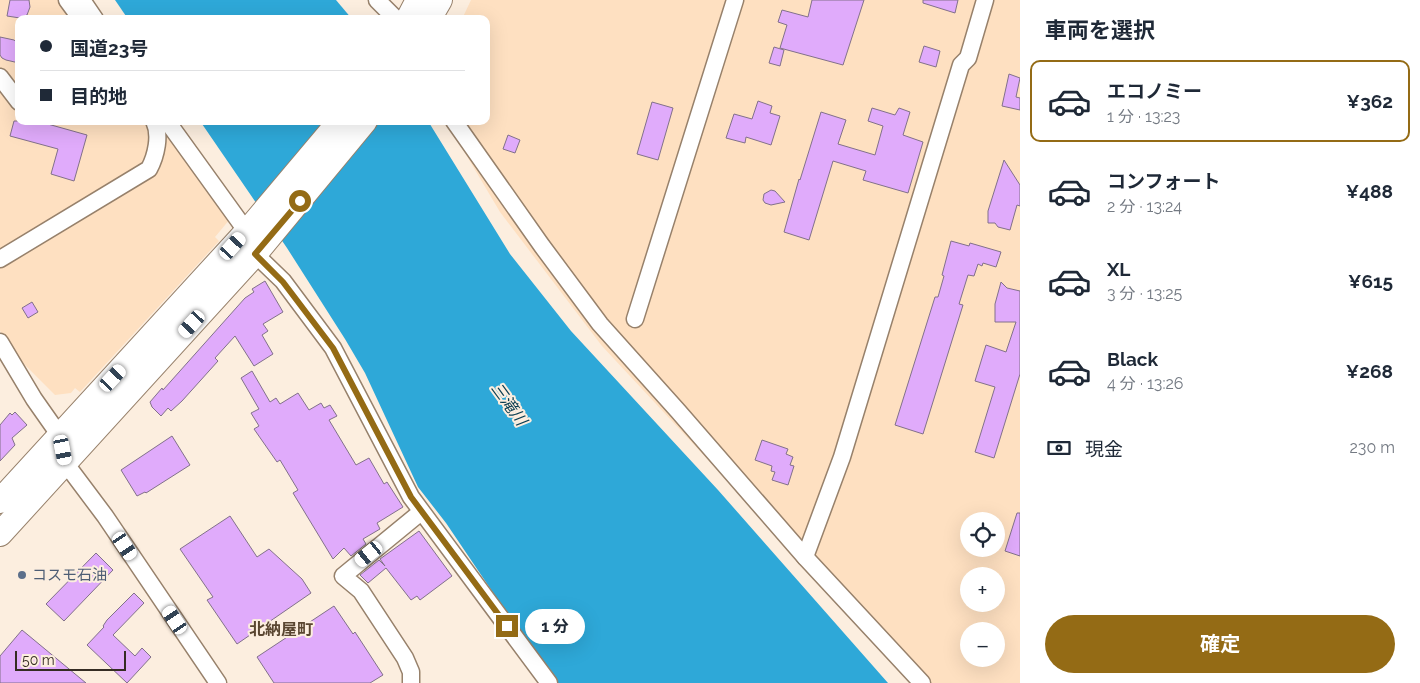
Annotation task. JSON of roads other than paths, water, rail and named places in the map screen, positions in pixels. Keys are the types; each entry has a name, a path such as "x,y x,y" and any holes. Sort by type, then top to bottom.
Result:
{"highway":[{"path":"398,13 418,0"},
{"path":"431,15 440,0"},
{"path":"0,534 66,464 254,240 337,125"},
{"path":"0,501 60,436 254,240 361,125"}],"street":[{"path":"67,0 78,15"},
{"path":"82,0 92,15"},
{"path":"377,0 398,13"},
{"path":"636,319 735,0"},
{"path":"804,557 842,457 961,65 968,58 985,0"},
{"path":"0,77 15,97"},
{"path":"0,259 149,169 155,158 156,125"},
{"path":"170,125 333,348 411,497 548,683"},
{"path":"457,125 542,246 600,324 804,557 922,683"},
{"path":"0,342 34,399 60,436 66,464 105,516 218,683"},
{"path":"411,683 411,672 405,658 361,591 343,576 422,512"}],"water":[{"path":"115,0 336,0 349,15 125,15"},
{"name":"三滝川","path":"203,125 430,125 510,254 571,331 718,490 888,683 554,683 446,523 418,487 365,373 287,248"}],"place":[{"name":"コスモ石油","path":"22,575"}],"district":[{"name":"北納屋町","path":"281,629"}]}
